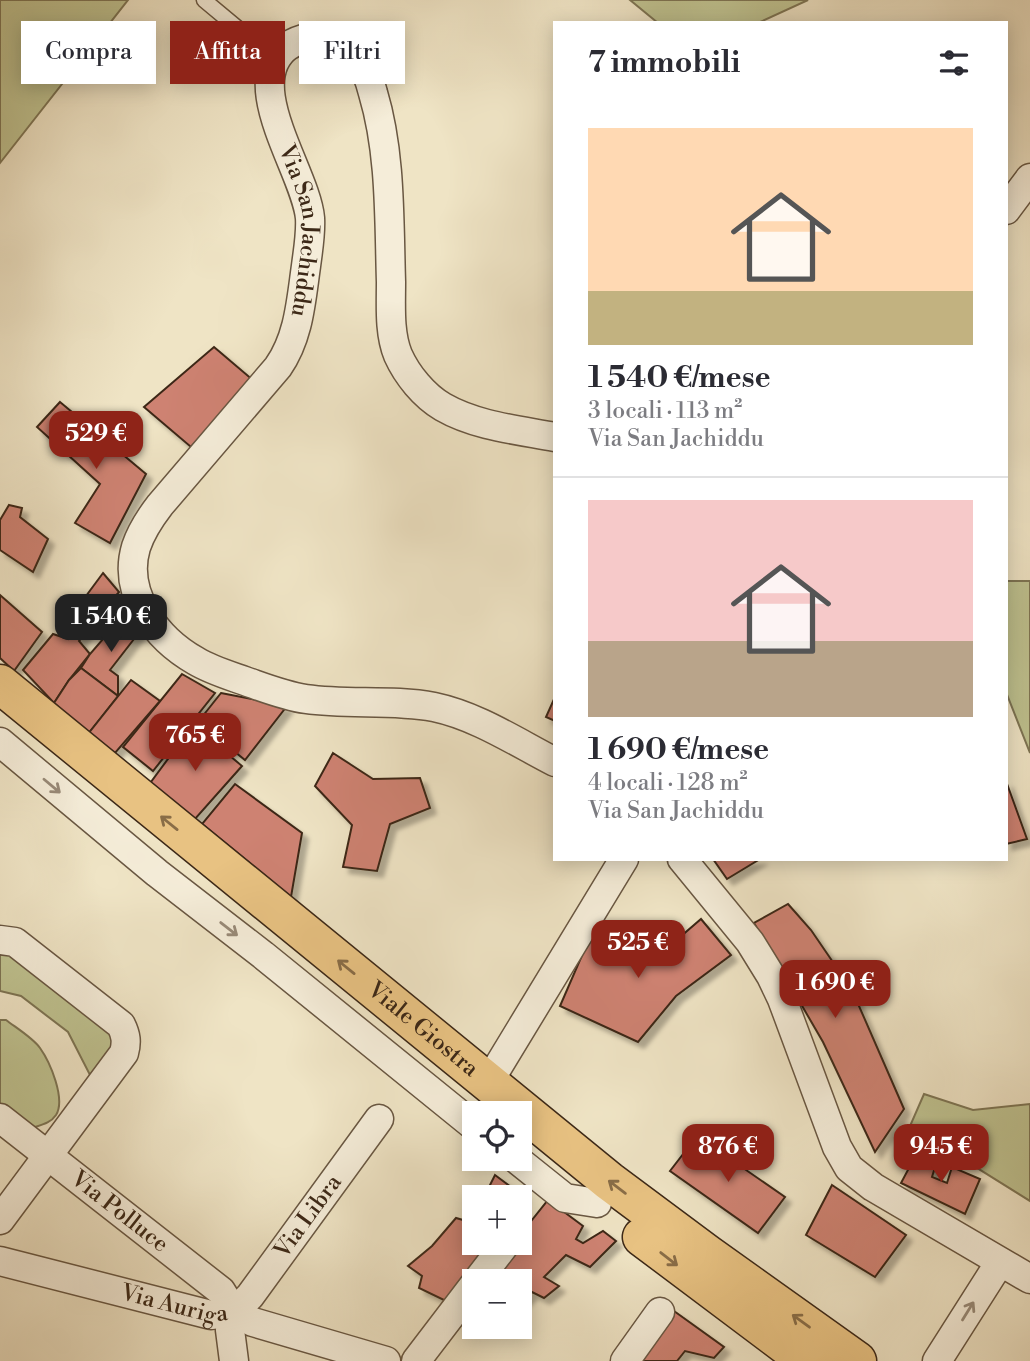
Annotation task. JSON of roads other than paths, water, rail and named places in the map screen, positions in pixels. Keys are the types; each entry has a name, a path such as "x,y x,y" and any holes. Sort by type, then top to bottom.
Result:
{"main road":[{"name":"Viale Giostra","path":"0,684 487,1098"},
{"name":"Viale Giostra","path":"0,716 487,1098 609,1181 857,1361"},
{"path":"532,1150 692,1276 807,1361"}],"street":[{"path":"285,48 311,37 324,37 342,43 359,59 364,68 380,116 384,142 392,327 398,355 408,372 431,398 460,415 498,427 553,437"},
{"name":"Via San Jachiddu","path":"270,84 272,106 305,192 310,219 297,326 287,355 149,519 134,560 133,576 140,602 158,631 170,643 191,658 216,670 265,688 304,698 418,705 448,711 479,722 553,761"},
{"path":"1008,206 1030,178"},
{"path":"0,742 157,873 462,1116"},
{"path":"487,1098 623,861"},
{"path":"684,861 750,942 771,976 782,999 836,1147 849,1168 873,1187 1030,1279"},
{"path":"0,940 15,942 121,1025 127,1044 124,1053 0,1220"},
{"name":"Via Polluce","path":"0,1118 221,1291 234,1312"},
{"name":"Via Libra","path":"234,1312 250,1296 379,1119"},
{"path":"531,1171 565,1198 597,1203"},
{"path":"487,1269 497,1255"},
{"name":"Via Auriga","path":"0,1261 211,1315 234,1312 253,1322 386,1361"},
{"path":"937,1361 1000,1262"},
{"path":"416,1361 462,1301"},
{"path":"234,1312 229,1330 234,1361"},
{"path":"625,1361 660,1312"}],"lane":[{"path":"204,0 229,21"}]}
